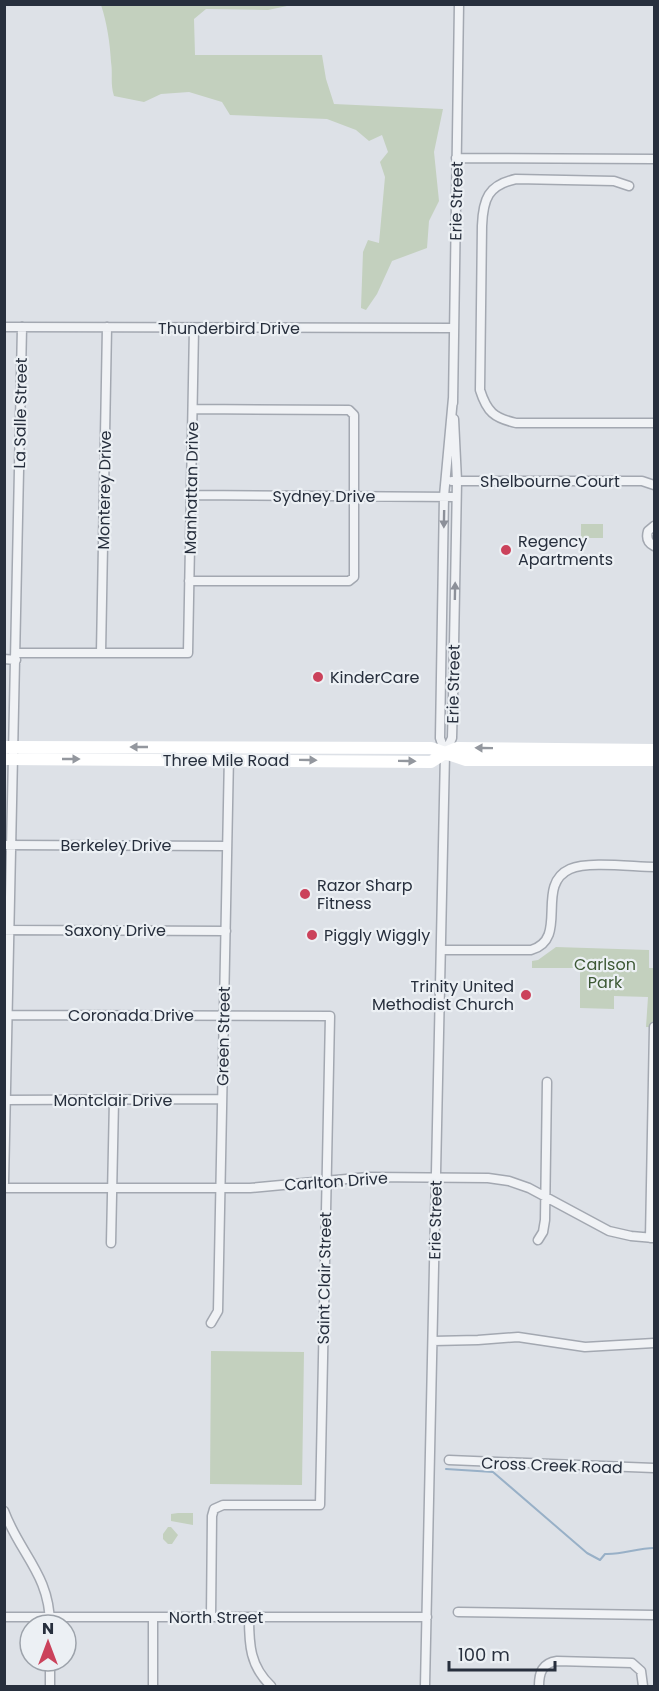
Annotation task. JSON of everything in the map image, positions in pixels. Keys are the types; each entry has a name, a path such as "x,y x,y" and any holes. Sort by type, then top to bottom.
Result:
{"street":[{"name":"Erie Street","path":"445,753 452,738 454,674 457,482 453,398 453,328 459,4"},
{"path":"456,158 654,159"},
{"path":"629,186 614,181 516,179 502,182 488,193 483,208 482,226 480,390 489,411 501,420 516,423 654,423"},
{"name":"Thunderbird Drive","path":"4,327 453,328"},
{"name":"La Salle Street","path":"4,1186 9,753 16,656 22,327"},
{"name":"Monterey Drive","path":"100,653 107,327"},
{"name":"Manhattan Drive","path":"100,653 188,654 194,328"},
{"name":"Erie Street","path":"425,1686 445,753 440,738 444,496 453,398"},
{"path":"189,581 349,581 354,577 354,414 350,410 193,409"},
{"name":"Shelbourne Court","path":"445,481 642,481 654,485"},
{"name":"Sydney Drive","path":"191,495 456,496"},
{"path":"654,526 647,534 648,541 654,546"},
{"path":"442,615 454,615"},
{"path":"4,660 16,656 100,653"},
{"path":"441,674 454,674"},
{"name":"Three Mile Road","path":"9,753 229,754 431,748 466,760 654,760"},
{"name":"Three Mile Road","path":"445,753 457,748 654,750"},
{"name":"Green Street","path":"211,1323 218,1311 229,754"},
{"name":"Berkeley Drive","path":"8,845 227,846"},
{"path":"441,950 537,949 549,936 553,889 556,881 566,871 585,866 654,867"},
{"name":"Saxony Drive","path":"7,930 225,931"},
{"name":"Coronada Drive","path":"6,1015 330,1016"},
{"name":"Saint Clair Street","path":"211,1617 212,1516 214,1509 223,1505 320,1504 330,1016"},
{"path":"652,1238 654,1027"},
{"path":"538,1240 543,1232 548,1082"},
{"name":"Montclair Drive","path":"5,1100 222,1100"},
{"path":"111,1243 114,1100"},
{"name":"Carlton Drive","path":"4,1186 220,1188 270,1187 368,1177 499,1179 519,1184 609,1231 652,1238"},
{"path":"433,1341 518,1337 585,1347 654,1343"},
{"name":"Cross Creek Road","path":"449,1460 654,1468"},
{"path":"4,1511 8,1528 43,1583 49,1613"},
{"path":"458,1612 654,1615"},
{"path":"153,1617 153,1686"},
{"name":"North Street","path":"78,1620 153,1617 427,1617"},
{"path":"249,1617 251,1655 257,1670 271,1686"},
{"path":"539,1686 540,1672 544,1667 557,1661 627,1662 637,1666 643,1676 643,1686"}],"green space":[{"path":"101,5 285,5 287,6 268,10 206,9 194,19 195,55 322,55 326,79 334,104 443,109 434,152 439,201 429,221 427,248 392,261 377,294 366,310 361,308 363,252 368,240 379,243 385,177 380,162 388,152 382,135 369,141 356,130 327,119 230,115 222,102 189,92 161,94 144,102 114,96 109,40"},
{"path":"581,524 603,524 603,538 581,538"},
{"name":"Carlson Park","path":"556,947 649,950 649,968 654,968 654,1027 646,1027 648,997 614,996 614,1009 580,1008 580,968 532,968 532,961 538,960"},
{"path":"211,1351 304,1352 302,1485 210,1484"},
{"path":"193,1513 193,1525 171,1521 171,1514"},
{"path":"168,1527 171,1527 178,1535 172,1544 168,1544 163,1539 163,1534"}],"waterway":[{"path":"446,1469 493,1472 587,1553 600,1560 605,1554 654,1548"}],"place":[{"name":"Regency Apartments","path":"506,550"},
{"name":"KinderCare","path":"318,677"},
{"name":"Razor Sharp Fitness","path":"305,894"},
{"name":"Piggly Wiggly","path":"312,935"},
{"name":"Trinity United Methodist Church","path":"526,995"}]}
